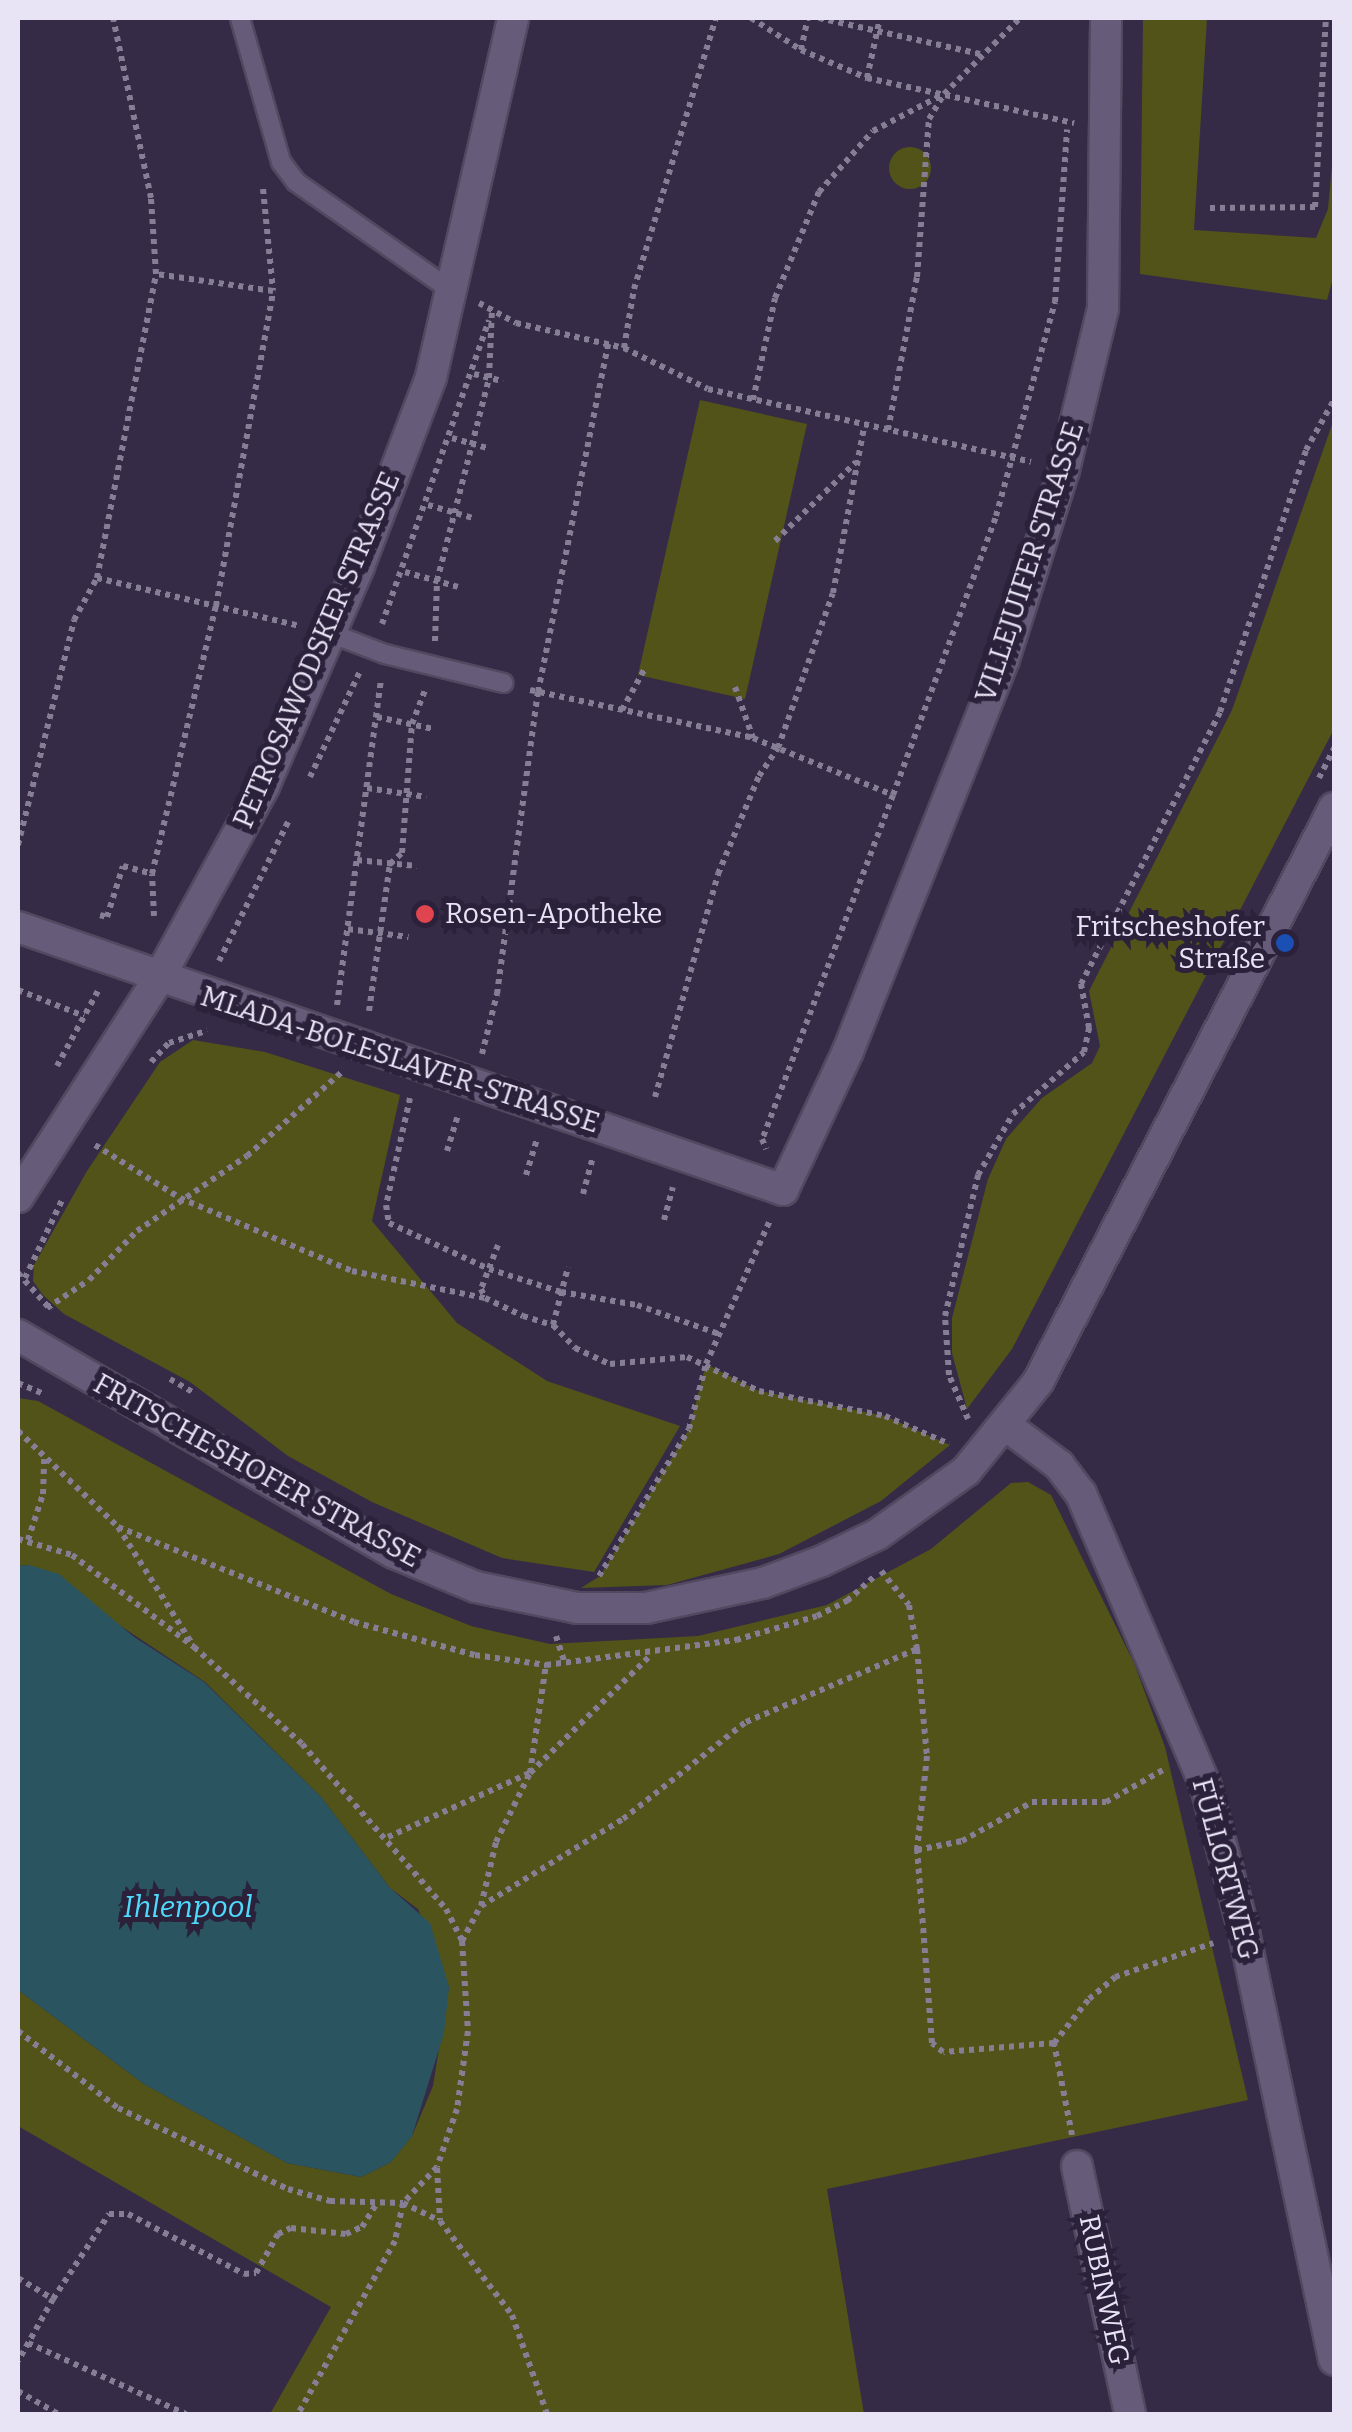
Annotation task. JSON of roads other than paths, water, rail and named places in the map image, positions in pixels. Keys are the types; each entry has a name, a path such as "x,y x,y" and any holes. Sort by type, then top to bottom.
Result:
{"street":[{"name":"PETROSAWODSKER STRASSE","path":"18,1197 159,978 264,786 330,633 432,377 513,18"},
{"name":"VILLEJUIFER STRASSE","path":"783,1190 848,1050 1004,659 1064,470 1103,309 1108,130 1106,18"},
{"name":"FRITSCHESHOFER STRASSE","path":"18,1336 394,1552 476,1587 577,1608 698,1600 822,1561 923,1506 1001,1434 1047,1365 1334,808"},
{"name":"MLADA-BOLESLAVER-STRASSE","path":"18,927 159,978 469,1101 783,1190"},
{"name":"FÜLLORTWEG","path":"1001,1434 1058,1465 1081,1494 1196,1761 1244,1932 1334,2360"},
{"name":"RUBINWEG","path":"1077,2166 1130,2414"}],"lane":[{"path":"240,18 281,162 296,182 451,290"},
{"path":"330,633 385,654 503,683"}],"water":[{"name":"Ihlenpool","path":"29,1565 59,1574 134,1637 204,1682 321,1797 390,1888 430,1923 449,1987 444,2033 412,2136 391,2162 361,2177 287,2163 144,2084 18,1990 18,1566"}],"place":[{"name":"Rosen-Apotheke","path":"425,914"},
{"name":"Fritscheshofer Straße","path":"1285,943"}]}
